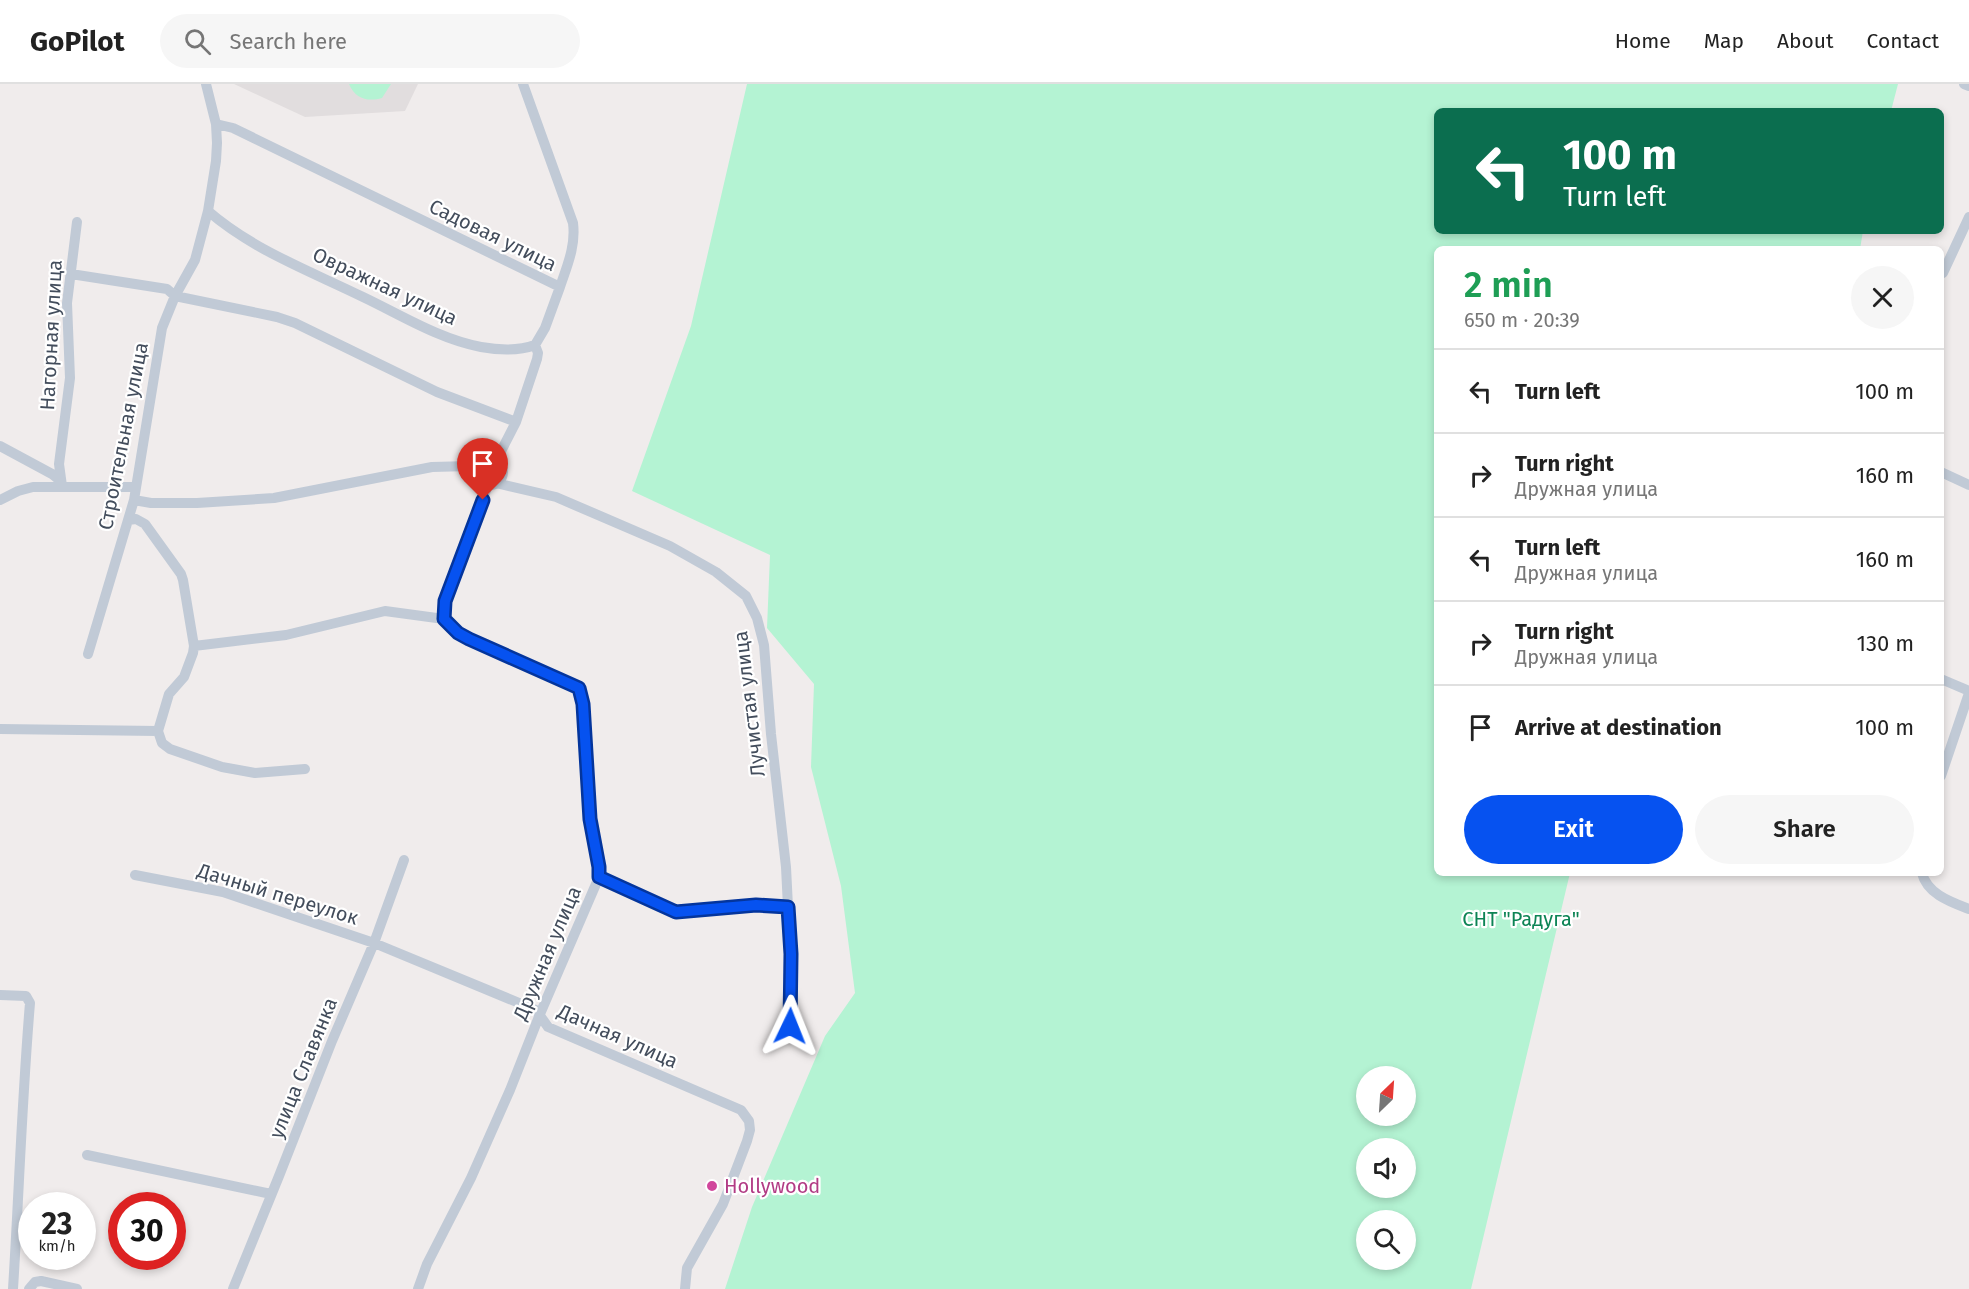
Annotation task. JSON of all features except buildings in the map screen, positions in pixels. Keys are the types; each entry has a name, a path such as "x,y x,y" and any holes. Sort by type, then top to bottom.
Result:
{"street":[{"name":"Строительная улица","path":"88,654 134,500 162,328 175,296 188,277 195,260 208,211 216,160 216,124 206,84"},
{"name":"Садовая улица","path":"216,124 232,128 560,288 573,249 575,234 523,84"},
{"path":"1964,84 1969,86"},
{"name":"Овражная улица","path":"208,211 230,230 264,250 442,335 490,348 512,350 535,345"},
{"path":"1944,271 1969,217"},
{"name":"Нагорная улица","path":"62,486 59,464 70,378 67,303 77,222"},
{"path":"70,274 167,289 175,296 277,317 295,323 437,392 516,422"},
{"path":"496,461 516,422 537,359 538,353 535,345 545,328 560,288"},
{"path":"0,446 52,474 62,486"},
{"path":"194,646 286,635 385,611 444,619 445,601 492,484 503,474 501,465 496,461 487,460 478,469"},
{"path":"134,500 151,503 197,503 274,498 432,467 470,466 478,469"},
{"path":"478,469 479,479 492,484"},
{"path":"1944,473 1969,485"},
{"name":"Лучистая улица","path":"492,484 556,497 670,546 716,572 746,596 757,618 764,645 771,734 786,867 791,954 790,1026"},
{"path":"0,500 18,490 33,487 135,487"},
{"path":"129,520 136,519 145,524 180,574 194,646 184,677 169,694 158,731 162,743 170,749 222,767 255,773 305,769"},
{"name":"Дружная улица","path":"418,1289 427,1264 471,1178 510,1090 599,877 590,819 583,704 579,688 469,639 458,633 444,619"},
{"path":"1944,680 1969,692 1944,767"},
{"path":"0,729 158,731"},
{"name":"улица Славянка","path":"233,1289 332,1041 374,943 404,860"},
{"name":"Дачный переулок","path":"135,875 223,892 374,943"},
{"path":"1923,876 1924,882 1944,900 1969,909"},
{"path":"599,877 676,912 756,905 788,907"},
{"name":"Дачная улица","path":"374,943 536,1010 548,1027 732,1104 741,1110 749,1121 750,1130 747,1141 723,1204 687,1268 685,1289"},
{"path":"0,995 26,996 30,1003 21,1113 20,1180 13,1289"},
{"path":"87,1155 271,1194"},
{"path":"29,1289 35,1282 40,1281 77,1289"}],"shaded area":[{"path":"234,84 418,84 405,111 305,117"}],"green space":[{"path":"349,84 391,84 382,98 372,100 358,96"},
{"name":"СНТ \"Радуга\"","path":"747,84 1898,84 1892,108 1434,108 1434,234 1862,234 1860,246 1434,246 1434,876 1569,876 1471,1289 725,1289 752,1207 825,1036 855,993 841,886 811,767 814,684 767,628 770,555 632,491 691,326"}],"place":[{"name":"Hollywood","path":"712,1186"}],"route":[{"path":"483,500 445,601 444,619 449,626 469,639 579,688 583,704 590,819 599,877 681,913 756,905 788,907 791,954 790,1026"}]}
